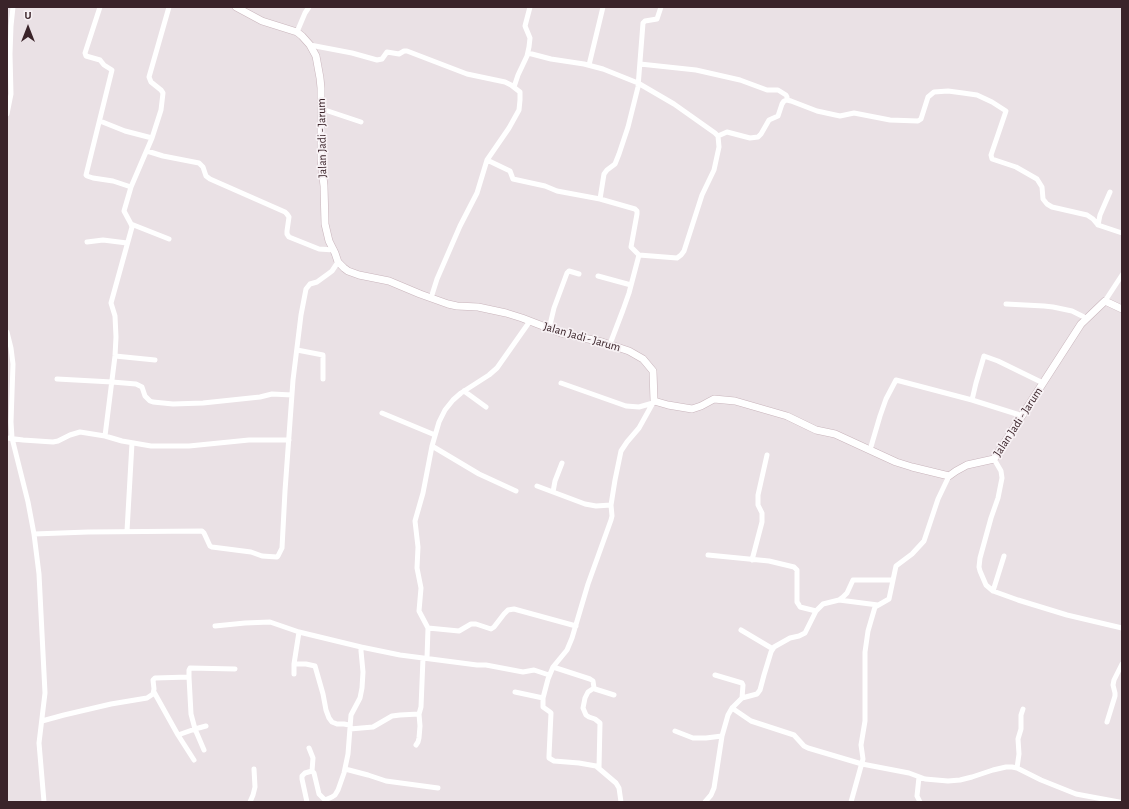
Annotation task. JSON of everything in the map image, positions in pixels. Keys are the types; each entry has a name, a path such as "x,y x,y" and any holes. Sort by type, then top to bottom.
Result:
{"street":[{"path":"7,114 11,94 10,54 13,7"},
{"path":"100,7 85,53 86,56 100,60 104,65 112,70 86,175 92,178 113,181 131,187"},
{"path":"169,7 149,77 151,82 163,93 161,110 147,151 131,187 124,211 132,224 169,239"},
{"name":"Jalan Jadi - Jarum","path":"236,7 262,21 297,32 310,45 316,56 321,88 322,109 320,159 324,186 325,224 329,241 338,262 344,268 348,271 371,278 389,281 431,298 457,306 478,307 506,313 561,333 610,344 629,351 643,360 653,371 654,402"},
{"path":"297,32 309,7"},
{"path":"514,87 528,53 530,38 525,26 530,7"},
{"path":"589,65 603,7"},
{"path":"600,199 604,174 615,164 628,127 638,83 643,23 645,21 657,19 662,7"},
{"path":"310,45 352,53 377,60 382,60 387,52 399,54 407,51 459,71 505,82 520,92 519,110 509,128 487,160 477,193 460,226 437,279 431,298"},
{"path":"487,160 510,172 513,179 544,186 557,191 600,199 636,210 637,214 631,247 639,255 677,258 684,251 702,195 714,170 718,154 719,140 716,133 674,104 638,83 589,65 528,53"},
{"path":"640,64 696,70 740,80 767,90 778,90 786,95 787,100"},
{"path":"718,136 727,132 750,138 758,137 770,119 778,116 782,104 787,100 840,116 854,114 890,120 918,121 921,118 928,97 934,92 963,92 992,102 1006,111 991,155 992,159 1016,167 1037,179 1042,187 1043,199 1052,207 1087,215 1098,225 1122,233"},
{"path":"322,109 361,122"},
{"path":"100,121 125,131 152,138"},
{"path":"147,151 163,156 200,163 206,176 210,179 288,214 289,217 286,231 289,237 319,249 334,250"},
{"path":"1098,225 1110,192"},
{"path":"105,436 116,337 116,316 111,303 132,224"},
{"path":"87,242 103,240 127,243"},
{"path":"610,344 623,310 639,255"},
{"path":"34,534 202,532 204,533 210,546 214,548 251,552 262,556 278,557 282,548 292,395 306,289 307,286 332,271 338,262"},
{"path":"549,329 554,308 566,273 570,272 579,274"},
{"path":"1122,275 1105,301 1122,309"},
{"path":"598,276 631,285"},
{"name":"Jalan Jadi - Jarum","path":"949,476 956,470 967,466 994,460 1076,330 1086,318 1105,301"},
{"path":"1006,304 1053,307 1072,312 1086,318"},
{"path":"416,745 419,740 419,714 428,628 420,611 421,588 417,568 418,547 415,521 423,493 432,446 439,422 445,410 453,400 489,375 496,368 530,321"},
{"path":"7,332 11,348 12,364 10,438 24,485 34,534 39,574 46,693 39,743 44,802"},
{"path":"297,350 323,355 323,378"},
{"path":"115,356 155,360"},
{"path":"972,400 984,356 998,361 1043,383"},
{"path":"57,379 140,385 145,396 150,401 173,404 203,403 260,397 272,394 292,395"},
{"path":"870,450 886,398 896,380 972,400 1023,416"},
{"path":"561,383 626,406 639,407 654,402 692,408 701,406 714,399 735,401 787,416 816,430 835,434 896,462 949,476 938,499 924,541 912,554 896,566 889,599 878,605 875,609 868,631 866,644 866,714 861,745 863,759 851,802"},
{"path":"464,391 486,407"},
{"path":"621,802 619,788 616,783 599,768 590,764 554,760 549,758 552,714 543,707 543,698 553,667 567,650 576,626 588,584 612,518 611,505 621,451 639,428 654,402"},
{"path":"382,413 435,435"},
{"path":"10,438 53,442 80,432 105,436 132,443 162,447 249,440 289,440"},
{"path":"127,532 132,443"},
{"path":"432,446 479,474 516,491"},
{"path":"752,560 762,522 762,513 758,505 758,495 768,455"},
{"path":"994,460 1002,475 1002,482 980,558 979,567 986,585 992,591 1072,616 1122,628"},
{"path":"553,492 555,481 562,464"},
{"path":"537,486 585,504 596,506 611,505"},
{"path":"708,555 782,564 794,567 797,570 797,602 800,607 816,611"},
{"path":"992,591 1004,556"},
{"path":"839,600 847,593 853,580 893,580"},
{"path":"707,801 714,788 722,736 728,715 732,708 742,698 757,694 760,690 773,649 790,638 805,633 816,611 823,604 839,600 878,605"},
{"path":"428,628 459,631 471,624 476,624 491,629 508,610 514,610 576,626"},
{"path":"215,626 251,622 270,622 300,632 400,655 486,665 523,672 536,670 550,675"},
{"path":"741,630 773,649"},
{"path":"294,674 294,664 300,632"},
{"path":"309,748 313,758 312,772 314,773 319,794 324,801 332,800 338,790 344,769 348,754 352,714 360,698 362,688 363,672 360,650 361,647"},
{"path":"294,664 315,666 326,710 332,722 348,725 350,728 373,727 392,716 419,714"},
{"path":"1107,722 1115,696 1113,685 1114,680 1122,664"},
{"path":"553,667 590,679 593,681 594,688"},
{"path":"204,750 195,729 191,714 190,668 235,669"},
{"path":"716,675 742,683 742,698"},
{"path":"189,677 155,678 153,680 154,692 194,760"},
{"path":"594,688 614,695"},
{"path":"594,688 588,692 583,708 586,715 600,723 599,768"},
{"path":"42,721 104,705 147,698 154,692"},
{"path":"515,692 543,698"},
{"path":"732,708 751,721 794,735 804,746 808,748 862,764 898,770 925,779 953,781 1006,767 1017,768 1041,780 1076,794 1119,802"},
{"path":"1017,768 1019,754 1018,739 1023,709"},
{"path":"178,735 206,726"},
{"path":"675,731 693,738 722,736"},
{"path":"250,802 255,787 254,769"},
{"path":"344,769 392,782 438,788"},
{"path":"306,802 302,778 305,773 312,772"},
{"path":"919,777 917,796 920,802"}]}
